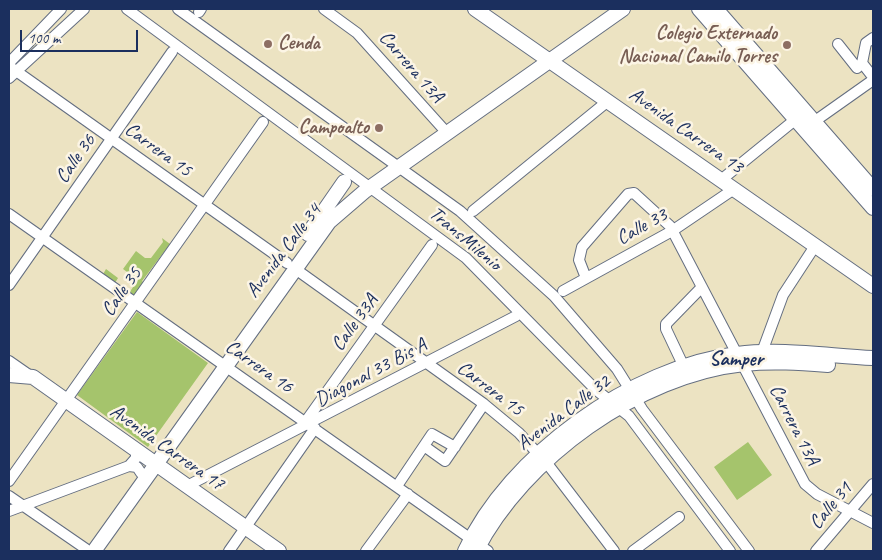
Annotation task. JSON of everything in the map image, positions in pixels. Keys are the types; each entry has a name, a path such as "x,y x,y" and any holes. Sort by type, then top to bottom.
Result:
{"main road":[{"name":"Avenida Carrera 13","path":"475,9 873,286"},
{"name":"Avenida Calle 34","path":"291,266 329,222 370,187 623,9"},
{"path":"699,9 873,207"},
{"path":"716,9 873,189"},
{"name":"Avenida Calle 34","path":"88,551 291,266 344,182"},
{"name":"Avenida Calle 32","path":"633,394 762,352 873,358"},
{"name":"Avenida Calle 32","path":"465,551 479,546 509,498 543,459 588,429 614,404 684,367 740,359 873,368"},
{"path":"9,375 33,377"},
{"name":"Avenida Carrera 17","path":"33,377 279,551"},
{"name":"Avenida Calle 34","path":"88,551 135,469 152,462"}],"street":[{"path":"10,69 61,9"},
{"path":"10,69 84,9"},
{"name":"TransMilenio","path":"127,9 466,258 595,389 629,416 730,551"},
{"name":"TransMilenio","path":"178,9 460,211 554,296 617,369 633,394 749,551"},
{"name":"Carrera 13A","path":"324,9 357,33 446,133"},
{"path":"49,21 58,31"},
{"path":"838,44 856,68 862,63 866,43 873,38"},
{"name":"Calle 36","path":"9,285 172,52"},
{"path":"862,63 873,77"},
{"name":"Carrera 15","path":"10,69 112,138 484,404 519,433 543,459 614,551"},
{"path":"815,121 873,80"},
{"path":"473,211 608,101"},
{"path":"721,180 796,119"},
{"name":"Calle 35","path":"9,481 263,122"},
{"name":"Calle 33","path":"563,291 672,231 734,189"},
{"name":"Carrera 13A","path":"586,278 579,260 582,247 631,192 665,219 805,484 817,494 873,523"},
{"name":"Carrera 16","path":"9,214 136,304 223,362 479,546"},
{"name":"Calle 33A","path":"229,551 246,528 374,326 432,245"},
{"path":"762,352 783,295 815,246"},
{"path":"684,367 666,324 702,287"},
{"name":"Diagonal 33 Bis A","path":"187,486 310,425 516,316"},
{"path":"9,361 33,377"},
{"path":"424,446 446,461 484,404"},
{"path":"397,486 433,434 455,447"},
{"path":"9,511 135,469 136,450"},
{"name":"Calle 31","path":"816,551 873,484"},
{"path":"366,551 408,494"},
{"path":"9,496 88,551"},
{"path":"633,551 679,518"}],"green space":[{"path":"162,238 170,244 142,281 144,283 132,300 101,278 106,269 118,278 115,283 129,293 138,280 123,269 136,251 145,258 151,258 163,242"},
{"path":"137,312 208,363 148,447 77,395"},
{"path":"748,442 772,475 737,500 714,467"}],"place":[{"name":"Cenda","path":"268,44"},
{"name":"Colegio Externado Nacional Camilo Torres","path":"787,45"},
{"name":"Campoalto","path":"379,128"}],"district":[{"name":"Samper","path":"736,359"}]}
